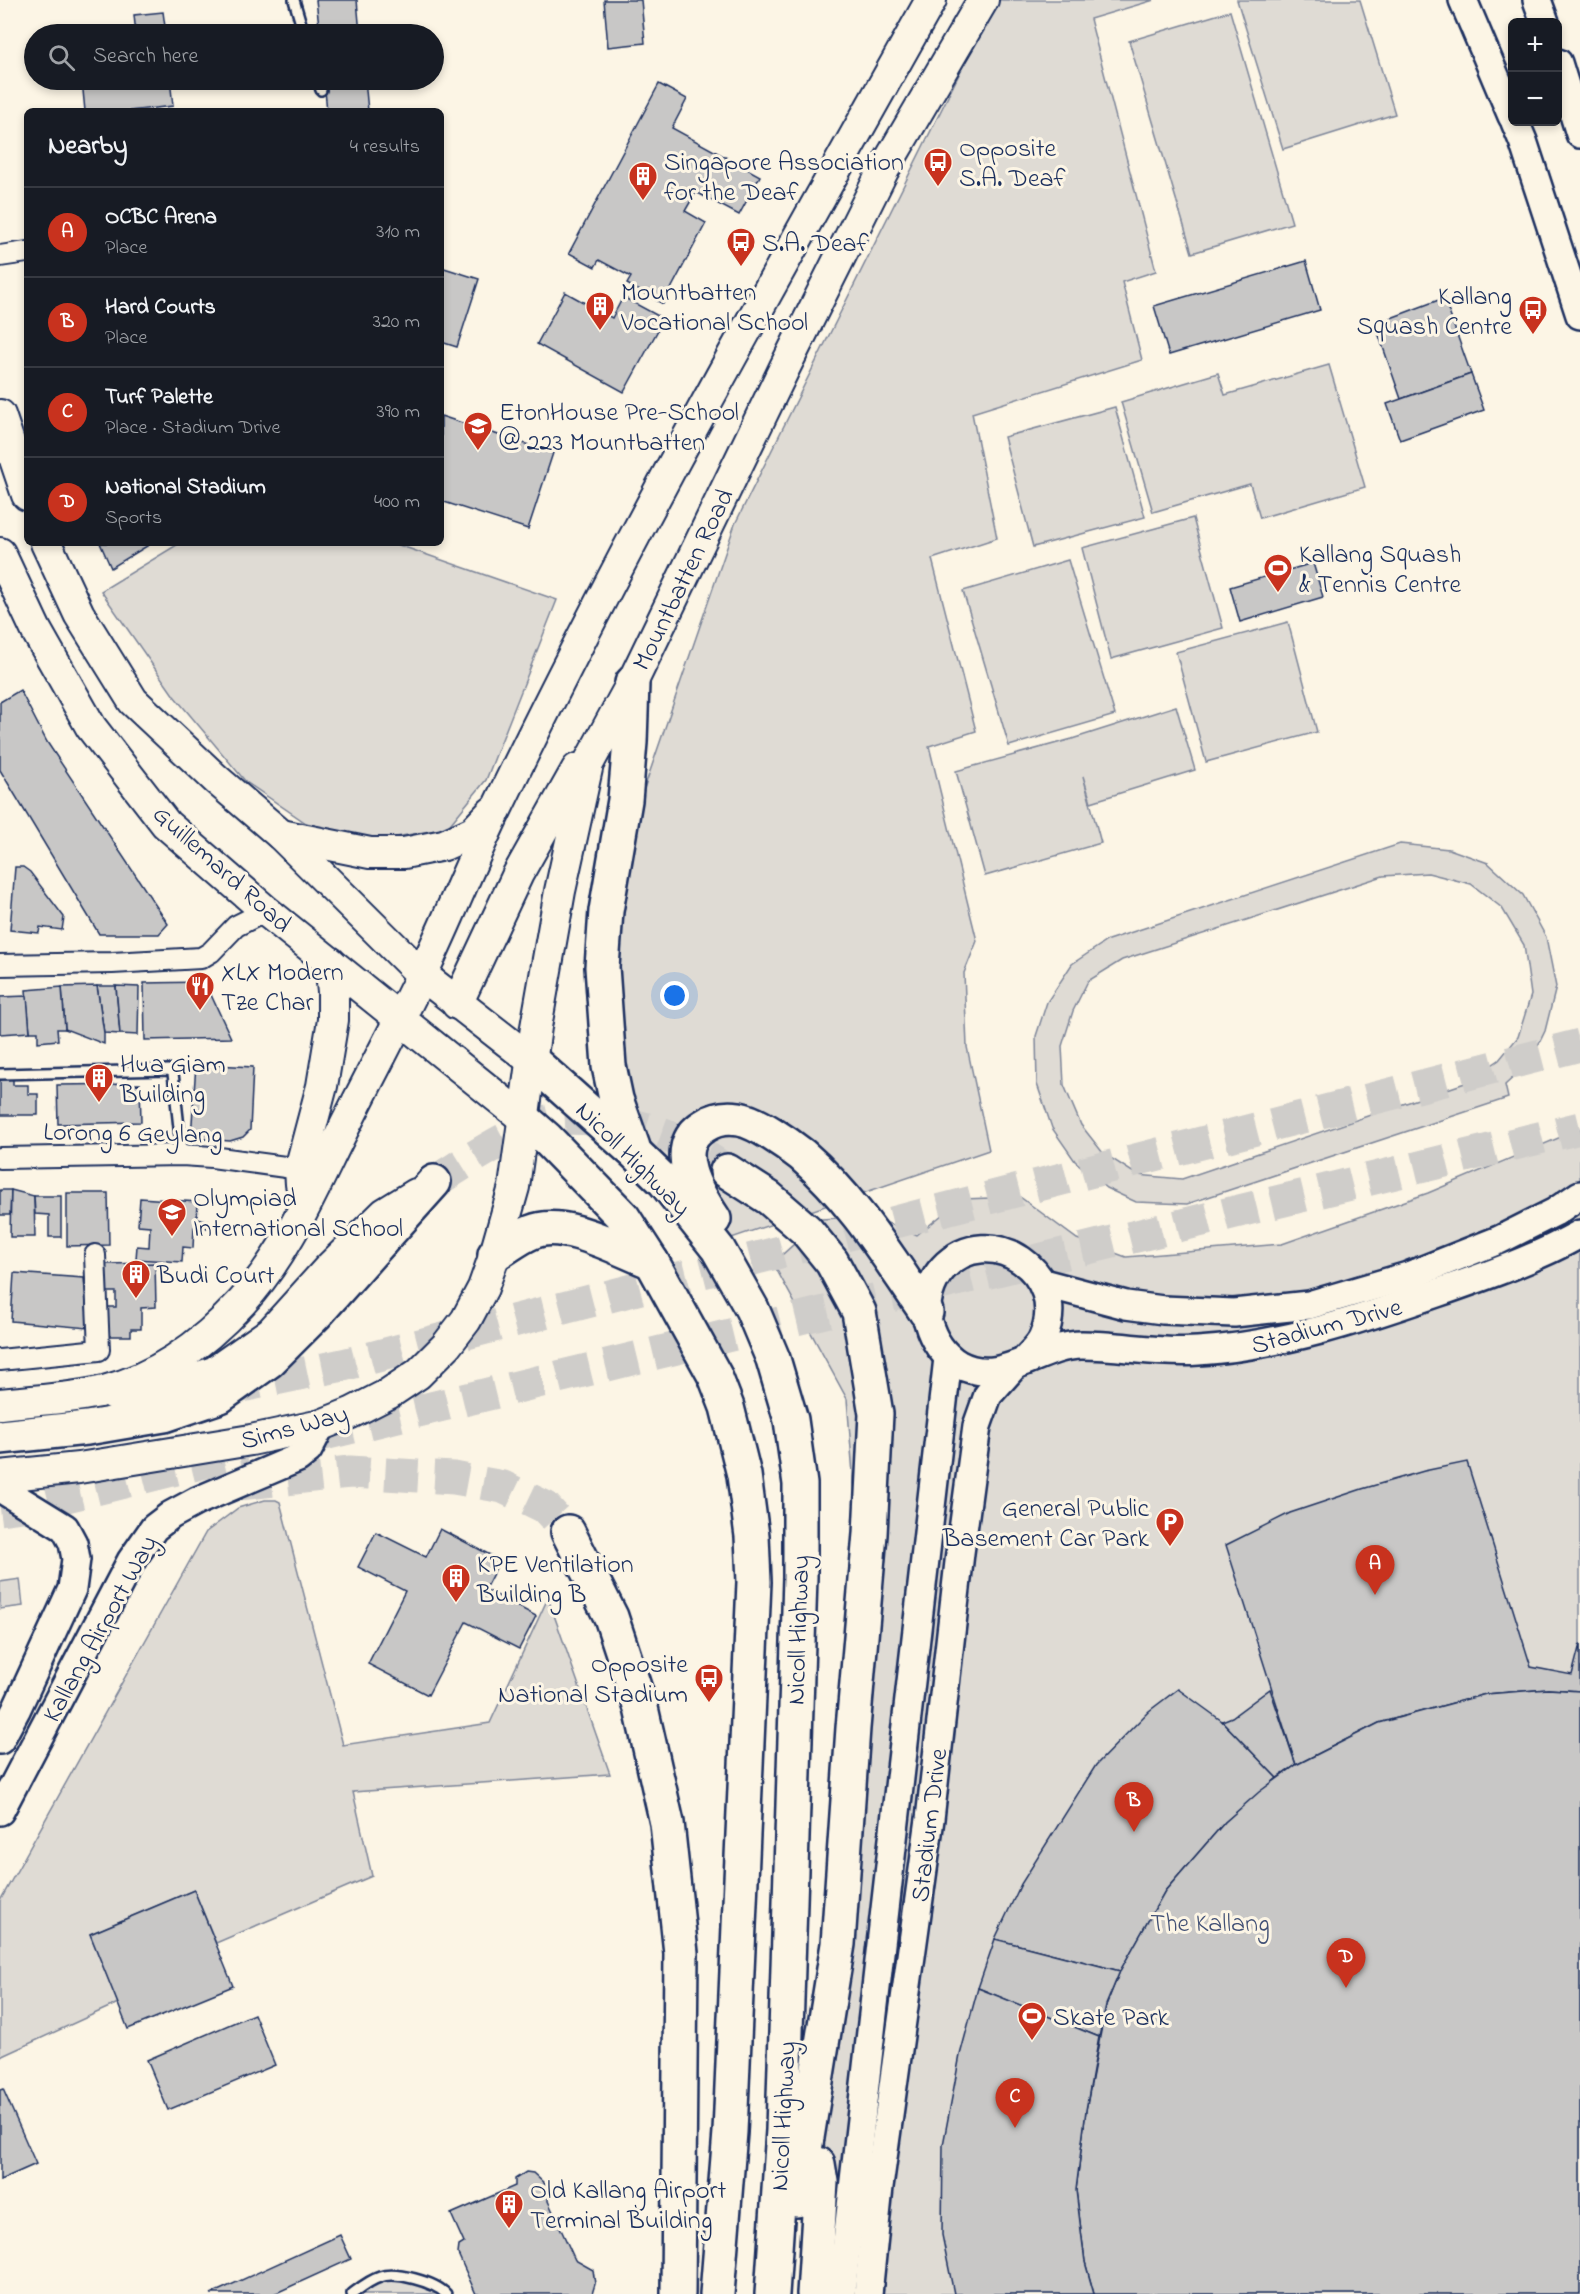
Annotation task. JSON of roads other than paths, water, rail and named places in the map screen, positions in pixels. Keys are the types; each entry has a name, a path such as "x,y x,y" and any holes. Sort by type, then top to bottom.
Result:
{"highway":[{"path":"632,683 625,800 606,911 602,967 609,1066 616,1099 634,1152"},
{"name":"Nicoll Highway","path":"531,1060 664,1181 718,1249 752,1309 773,1359 791,1420 800,1484 800,1577 783,2130 772,2294"},
{"name":"Nicoll Highway","path":"523,1118 547,1139 623,1217 652,1262 715,1376 727,1407 744,1476 752,1536 754,1582 730,2132 717,2294"},
{"path":"791,1420 790,1372 770,1312 740,1257 697,1193 690,1173 687,1157 691,1141 699,1129 721,1119 740,1119 759,1127 801,1155 842,1193 926,1312"},
{"path":"727,1171 769,1198 806,1230 832,1262 859,1312 876,1414 870,1534 853,1728 838,1944 782,2294"},
{"path":"0,1437 87,1428 164,1415 220,1396 269,1361 316,1314 434,1182"},
{"path":"495,1254 532,1232 550,1228 570,1229 652,1262"},
{"path":"568,1532 611,1617 640,1708 667,1823 681,1953 678,2294"},
{"path":"811,2114 821,2182 813,2294"}],"main road":[{"path":"0,1404 103,1391 135,1380 178,1359 213,1331 244,1300 277,1257 422,975 498,806 621,564 785,258 931,0"},
{"name":"Mountbatten Road","path":"531,1060 560,891 588,764 632,683 883,171 984,0"},
{"path":"0,415 24,486"},
{"path":"47,546 79,614 133,701 217,780 281,835 422,975 531,1060"},
{"name":"Guillemard Road","path":"0,553 36,630 91,727 166,824 266,911 400,1016 523,1118"},
{"path":"458,1004 518,874 577,769 588,764"},
{"path":"281,835 360,852 404,853 444,845 473,832 498,806"},
{"path":"306,1204 300,1169 322,1086 333,1020 333,992 321,955"},
{"path":"400,1016 458,1004"},
{"name":"Sims Way","path":"0,1476 79,1468 251,1440 321,1425 388,1394 418,1374 432,1362 466,1320 483,1288 514,1186 531,1060"},
{"path":"103,1391 120,1396 144,1397 214,1372 271,1332 328,1269 385,1213 434,1182"}],"street":[{"path":"1463,0 1508,107"},
{"path":"1538,0 1544,18"},
{"path":"1560,72 1580,134"},
{"path":"1517,126 1580,315"},
{"path":"0,256 24,252"},
{"path":"0,965 112,963 201,958 211,952 236,926 266,911"},
{"name":"Lorong 6 Geylang","path":"0,1158 182,1155 300,1169"},
{"name":"Stadium Drive","path":"868,2294 881,2175 930,1819 976,1426 988,1395 1043,1338 1049,1310 1043,1283 1126,1305 1162,1310 1234,1313 1309,1305 1408,1276 1499,1240 1555,1212 1580,1195"},
{"name":"Stadium Drive","path":"841,2294 948,1358 968,1369 991,1372 1053,1349 1080,1345 1196,1352 1244,1348 1353,1322 1503,1270 1580,1234"},
{"path":"948,1358 932,1338 926,1312 930,1289 942,1269 962,1254 985,1248 1008,1252 1029,1264 1043,1283"},
{"path":"0,1360 99,1350 94,1255"},
{"name":"Kallang Airport Way","path":"0,1811 131,1561 154,1528 171,1515 197,1501 298,1458 308,1450 321,1425"},
{"name":"Kallang Airport Way","path":"0,1488 65,1528 73,1543 76,1559 72,1589 0,1740"}],"lane":[{"path":"294,0 301,24"},
{"path":"0,1074 169,1070 173,1073 182,1155"},
{"path":"352,2294 382,2276 413,2277 446,2294"}],"tunnel":[{"path":"227,1389 343,1365 1580,1045"},
{"path":"434,1182 489,1148 532,1126 547,1121 574,1118 642,1127 676,1139 727,1171"},
{"path":"320,1435 1580,1128"},
{"path":"0,1509 30,1505 246,1452"},
{"path":"239,1484 350,1472 454,1478 503,1487 545,1507 568,1532"}],"place":[{"name":"Opposite S.A. Deaf","path":"938,188"},
{"name":"Singapore Association for the Deaf","path":"643,202"},
{"name":"S.A. Deaf","path":"741,268"},
{"name":"Mountbatten Vocational School","path":"600,332"},
{"name":"Kallang Squash Centre","path":"1533,336"},
{"name":"EtonHouse Pre-School @ 223 Mountbatten","path":"478,452"},
{"name":"Kallang Squash & Tennis Centre","path":"1278,594"},
{"name":"XLX Modern Tze Char","path":"200,1012"},
{"name":"Hua Giam Building","path":"99,1104"},
{"name":"Olympiad International School","path":"172,1238"},
{"name":"Budi Court","path":"136,1300"},
{"name":"General Public Basement Car Park","path":"1170,1548"},
{"name":"OCBC Arena","path":"1375,1595"},
{"name":"KPE Ventilation Building B","path":"456,1604"},
{"name":"Opposite National Stadium","path":"709,1704"},
{"name":"Hard Courts","path":"1134,1832"},
{"name":"National Stadium","path":"1346,1988"},
{"name":"Skate Park","path":"1032,2042"},
{"name":"Turf Palette","path":"1015,2128"},
{"name":"Old Kallang Airport Terminal Building","path":"509,2230"}],"park label":[{"name":"The Kallang","path":"1210,1922"}]}
